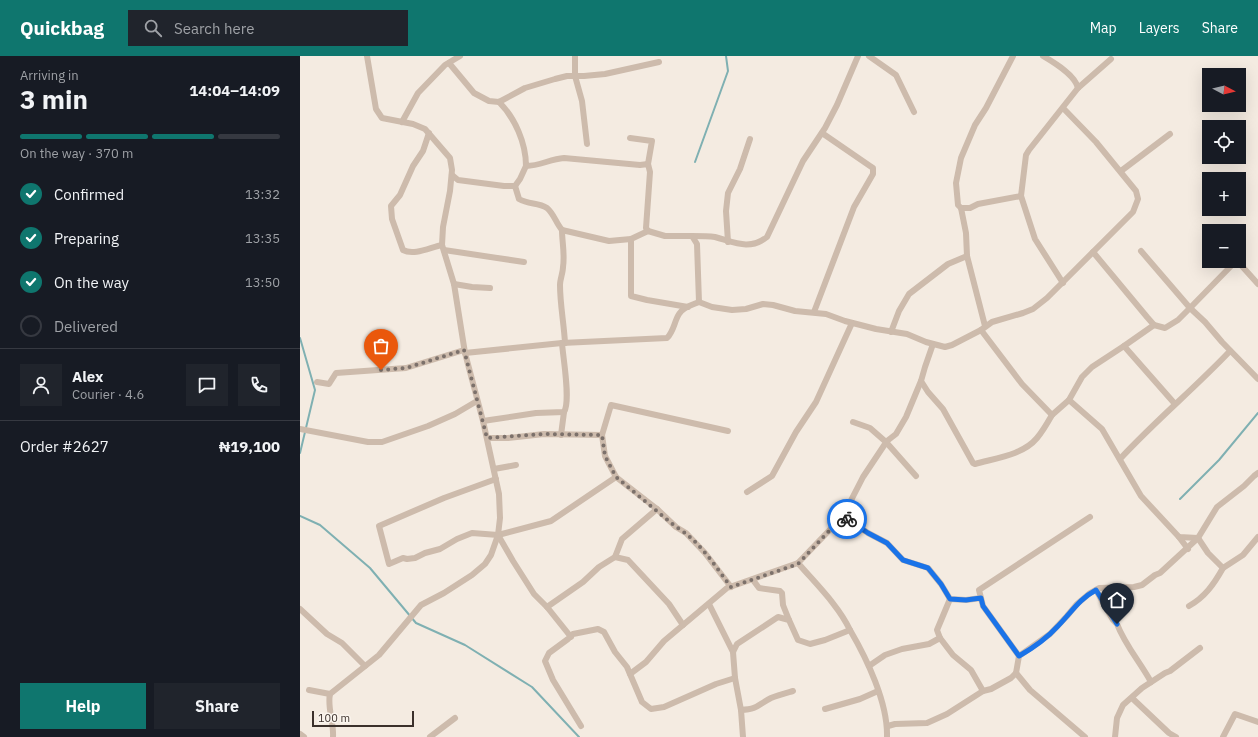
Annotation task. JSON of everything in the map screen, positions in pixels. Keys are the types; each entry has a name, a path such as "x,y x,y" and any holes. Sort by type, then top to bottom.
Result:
{"street":[{"path":"333,737 333,728 328,703 330,694 379,654 422,605 472,575 484,564 491,555 498,535 500,518 499,494 494,469 483,421 464,352 454,284 443,247 443,227 452,175 450,158 425,129 413,124 382,118 376,109 366,56"},
{"path":"402,122 418,93 445,65 460,56"},
{"path":"575,56 575,76 582,101 588,144"},
{"path":"562,230 609,241 630,239 648,231 665,236 708,236 740,244 753,245 760,242 767,237 803,161 822,133 838,104 858,56"},
{"path":"869,56 896,75 914,112"},
{"path":"1013,56 986,108 975,125 961,158 956,183 958,205 961,208 966,233 967,256 983,328 1012,373 1052,415"},
{"path":"1044,56 1059,65 1077,83 1078,88"},
{"path":"1063,283 1035,239 1021,196 1025,162 1028,150 1078,88 1111,59"},
{"path":"449,63 474,93 489,101 499,102 525,88 555,79 567,76 605,74 659,62"},
{"path":"499,102 507,110 516,126 526,155 526,166 520,180 515,186"},
{"path":"317,382 329,384 336,373 406,368 464,352 563,343 666,338 671,334 679,314 688,306 699,302 712,307 732,310 746,309 763,304 795,311 826,314 852,323 907,334 945,347 952,345 992,322 1033,309 1063,283 1133,212 1138,199 1136,191 1096,142 1063,108"},
{"path":"429,133 423,151 413,166 400,195 391,206 392,219 403,250 419,251 443,247 524,262"},
{"path":"814,312 854,207 873,174 873,168 822,133"},
{"path":"1121,171 1170,134"},
{"path":"630,138 652,141 648,164 650,172 646,228 648,231"},
{"path":"728,242 726,211 728,193 740,169 750,139"},
{"path":"526,166 535,166 564,158 640,165 648,164"},
{"path":"452,175 458,180 515,186"},
{"path":"515,186 519,199 526,203 538,204 547,208 562,230 564,256 560,282 561,311 564,330 563,343 567,408 564,412 561,435"},
{"path":"961,208 970,208 978,204 1021,196"},
{"path":"692,236 697,244 699,302"},
{"path":"630,239 631,296 688,306"},
{"path":"1093,252 1128,296 1154,325 1165,328 1178,320 1233,264 1240,264 1258,284"},
{"path":"1141,252 1190,308 1206,322 1230,351 1258,379"},
{"path":"891,332 899,311 909,294 948,264 967,256"},
{"path":"454,284 490,288"},
{"path":"747,492 772,476 796,432 816,402 852,323"},
{"path":"921,381 928,392 943,409 971,461 975,464 1015,453 1032,444 1052,415 1069,400 1082,378 1092,367 1154,325"},
{"path":"630,674 646,662 664,641 727,588 798,564 843,516 863,477 886,442 896,434 906,417 921,381 933,344"},
{"path":"1124,346 1175,404"},
{"path":"1120,458 1140,437 1204,378 1230,351"},
{"path":"1069,400 1102,429 1141,496 1188,548"},
{"path":"300,429 368,442 382,442 428,426 477,401"},
{"path":"728,431 612,405 602,435 605,456 616,477 657,509 676,527 686,532 705,553 731,587"},
{"path":"483,421 536,413 564,412"},
{"path":"853,422 870,428 886,442 916,476"},
{"path":"487,438 544,434 602,435"},
{"path":"494,469 516,465"},
{"path":"888,726 895,724 927,723 934,721 983,690 991,689 1011,678 1016,673 1019,656 1050,634 1083,598 1099,588 1134,587 1142,585 1160,573 1198,538 1217,507 1258,473"},
{"path":"496,479 444,498 379,526 389,564 403,558 415,558 425,553 440,549 457,539 472,533 498,535 552,521 616,477"},
{"path":"547,607 583,582 599,567 615,557 622,539 657,509"},
{"path":"843,516 868,533 887,543 903,560 928,568 941,584 950,599"},
{"path":"1019,656 983,606 978,590 1090,517"},
{"path":"498,535 534,594 547,607 571,637"},
{"path":"1179,537 1198,538"},
{"path":"1189,606 1199,600 1211,588 1223,568 1243,554 1258,537"},
{"path":"1198,538 1208,553 1223,568"},
{"path":"615,557 628,560 669,604 684,625"},
{"path":"798,564 832,603 850,630 869,666 888,726 887,737"},
{"path":"753,580 760,588 780,591 782,593 783,605 798,640 810,644 850,630"},
{"path":"1096,590 1117,624 1130,652 1143,668 1151,682"},
{"path":"950,599 966,600 981,598"},
{"path":"950,599 936,630 953,655 971,670 983,690"},
{"path":"709,604 733,652 743,737"},
{"path":"300,609 327,634 342,643 365,666"},
{"path":"733,652 737,644 778,617 783,617 789,620"},
{"path":"582,726 553,680 545,661 549,653 573,634 598,629 604,632 615,652 627,668 642,702 651,709 664,707 716,684 735,678"},
{"path":"869,666 885,655 902,649 929,644 940,638"},
{"path":"1115,737 1117,718 1123,705 1142,688 1170,671 1200,648"},
{"path":"1016,673 1030,690 1085,737"},
{"path":"309,690 330,694"},
{"path":"741,710 759,707 772,697 793,691"},
{"path":"825,709 860,699 878,691"},
{"path":"1132,698 1176,737"},
{"path":"1223,737 1235,714 1258,722"},
{"path":"430,737 455,718"},
{"path":"300,734 304,737"}],"waterway":[{"path":"695,162 728,71 726,56"},
{"path":"300,338 315,390 300,453"},
{"path":"1180,499 1219,460 1258,413"},
{"path":"300,516 320,525 370,568 416,623 465,645 532,687 579,737"}],"way so far":[{"path":"381,370 406,368 464,350 487,438 508,438 544,434 602,435 605,456 616,477 657,509 676,527 686,532 705,553 731,587 798,564 843,516 847,519"}],"route":[{"path":"847,519 868,533 887,543 903,560 928,568 941,584 950,599 966,600 981,598 983,606 1019,656 1050,634 1083,598 1096,590 1113,620 1117,624"}]}
